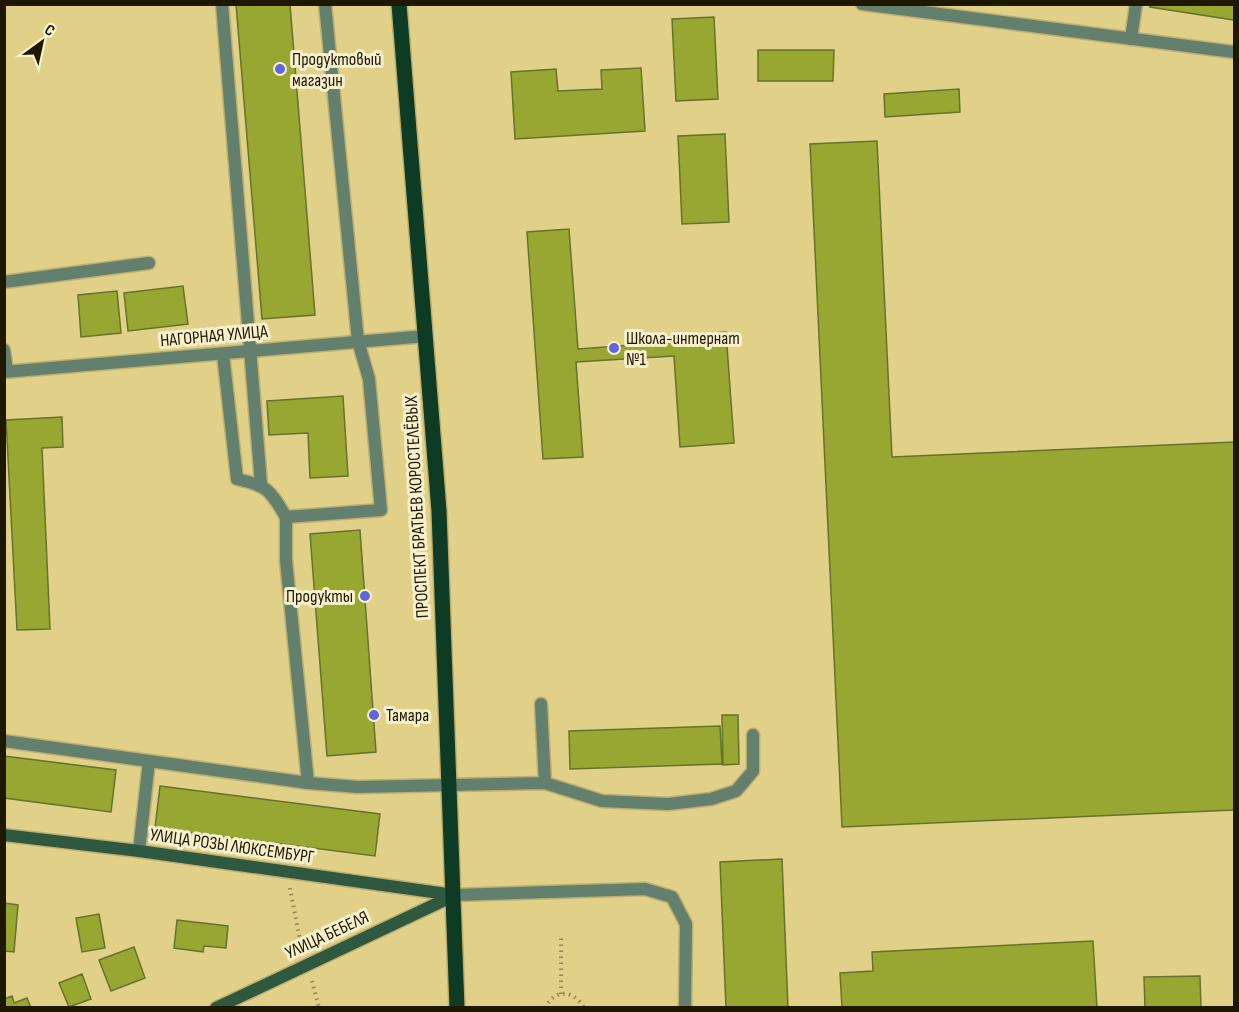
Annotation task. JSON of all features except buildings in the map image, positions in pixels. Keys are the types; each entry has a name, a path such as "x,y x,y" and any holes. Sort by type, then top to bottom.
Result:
{"main road":[{"name":"ПРОСПЕКТ БРАТЬЕВ КОРОСТЕЛЁВЫХ","path":"399,4 440,511 456,1008"}],"street":[{"path":"222,4 261,484"},
{"path":"286,517 381,510 369,379 358,341 325,4"},
{"path":"862,4 936,8 1131,39 1234,52"},
{"path":"1131,39 1136,4"},
{"path":"4,282 149,263"},
{"name":"НАГОРНАЯ УЛИЦА","path":"6,371 426,336"},
{"path":"4,350 6,371"},
{"path":"223,354 237,479 261,484 275,498 286,517 286,560 308,783"},
{"path":"541,704 545,783"},
{"path":"4,741 308,783 358,787 545,783 602,801 668,804 711,799 736,791 753,771 753,735"},
{"path":"139,851 148,761"},
{"name":"УЛИЦА РОЗЫ ЛЮКСЕМБУРГ","path":"4,836 139,851 454,895"},
{"path":"454,895 645,889 672,897 686,924 685,1008"},
{"name":"УЛИЦА БЕБЕЛЯ","path":"216,1008 454,895"}],"path":[{"path":"292,872 290,887 299,942 319,1008"},
{"path":"561,935 561,994"},
{"path":"546,1008 552,998 561,994 571,994 579,999 584,1008"}],"place":[{"name":"Продуктовый магазин","path":"280,69"},
{"name":"Школа-интернат №1","path":"614,348"},
{"name":"Продукты","path":"365,596"},
{"name":"Тамара","path":"374,715"}]}
